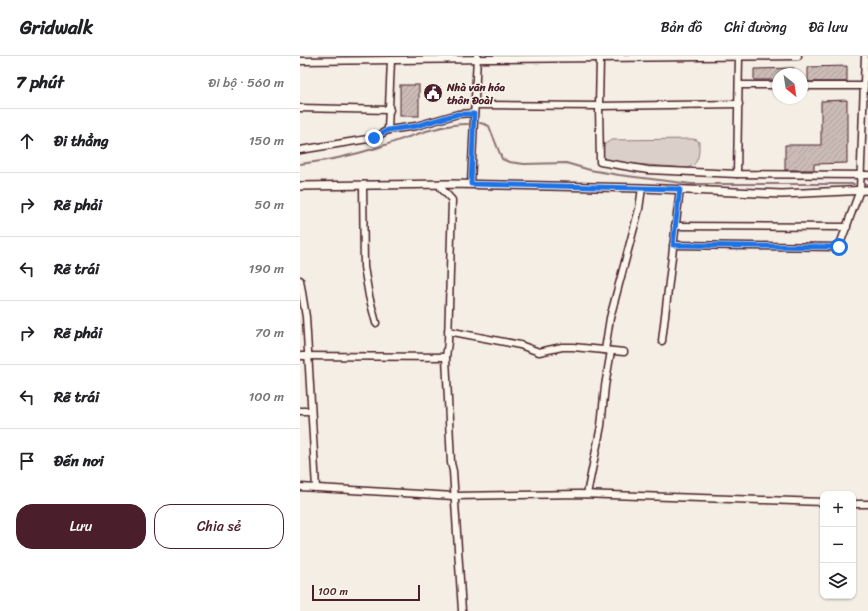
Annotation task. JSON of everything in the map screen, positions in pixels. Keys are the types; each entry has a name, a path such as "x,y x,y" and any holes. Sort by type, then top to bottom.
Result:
{"street":[{"path":"737,174 739,56"},
{"path":"300,61 477,58 798,56"},
{"path":"673,245 839,247 864,190 860,175 866,104 864,86 865,56"},
{"path":"471,184 477,58"},
{"path":"600,58 600,162 648,170 737,174 868,175"},
{"path":"388,130 391,60"},
{"path":"739,85 772,86"},
{"path":"808,86 864,86"},
{"path":"475,105 599,106 739,104"},
{"path":"300,108 390,110"},
{"path":"300,150 374,138 388,130 416,126 458,114 474,114"},
{"path":"441,184 442,188 452,200 446,357 462,611"},
{"path":"300,186 471,184 680,189 782,194 864,190"},
{"path":"363,185 364,267 376,323"},
{"path":"587,494 601,426 610,318 635,224 642,188"},
{"path":"662,341 680,189"},
{"path":"675,226 847,227"},
{"path":"300,280 306,317 316,488"},
{"path":"448,331 520,345 539,352 562,348 624,352"},
{"path":"300,356 446,357"},
{"path":"300,411 311,411"},
{"path":"300,487 454,496 587,494 820,502"},
{"path":"856,504 868,504"}],"shaded area":[{"path":"693,139 699,142 699,154 697,161 687,168 605,160 603,156 604,145 611,140"}],"building":[{"path":"847,66 847,82 808,82 808,67"},
{"path":"754,69 772,69 772,80 754,80"},
{"path":"400,85 419,85 419,116 400,116"},
{"path":"847,100 847,163 814,164 814,170 785,170 785,145 821,145 821,101"}],"waterway":[{"path":"480,123 489,126 502,159 509,162 524,164 566,163 590,170 619,175 691,184 854,184"},
{"path":"300,164 348,156 445,126 468,124"}],"place":[{"name":"Nhà văn hóa thôn Đoài","path":"433,93"}],"route":[{"path":"374,138 388,130 416,126 458,114 474,114 471,184 680,189 673,245 839,247"}]}
